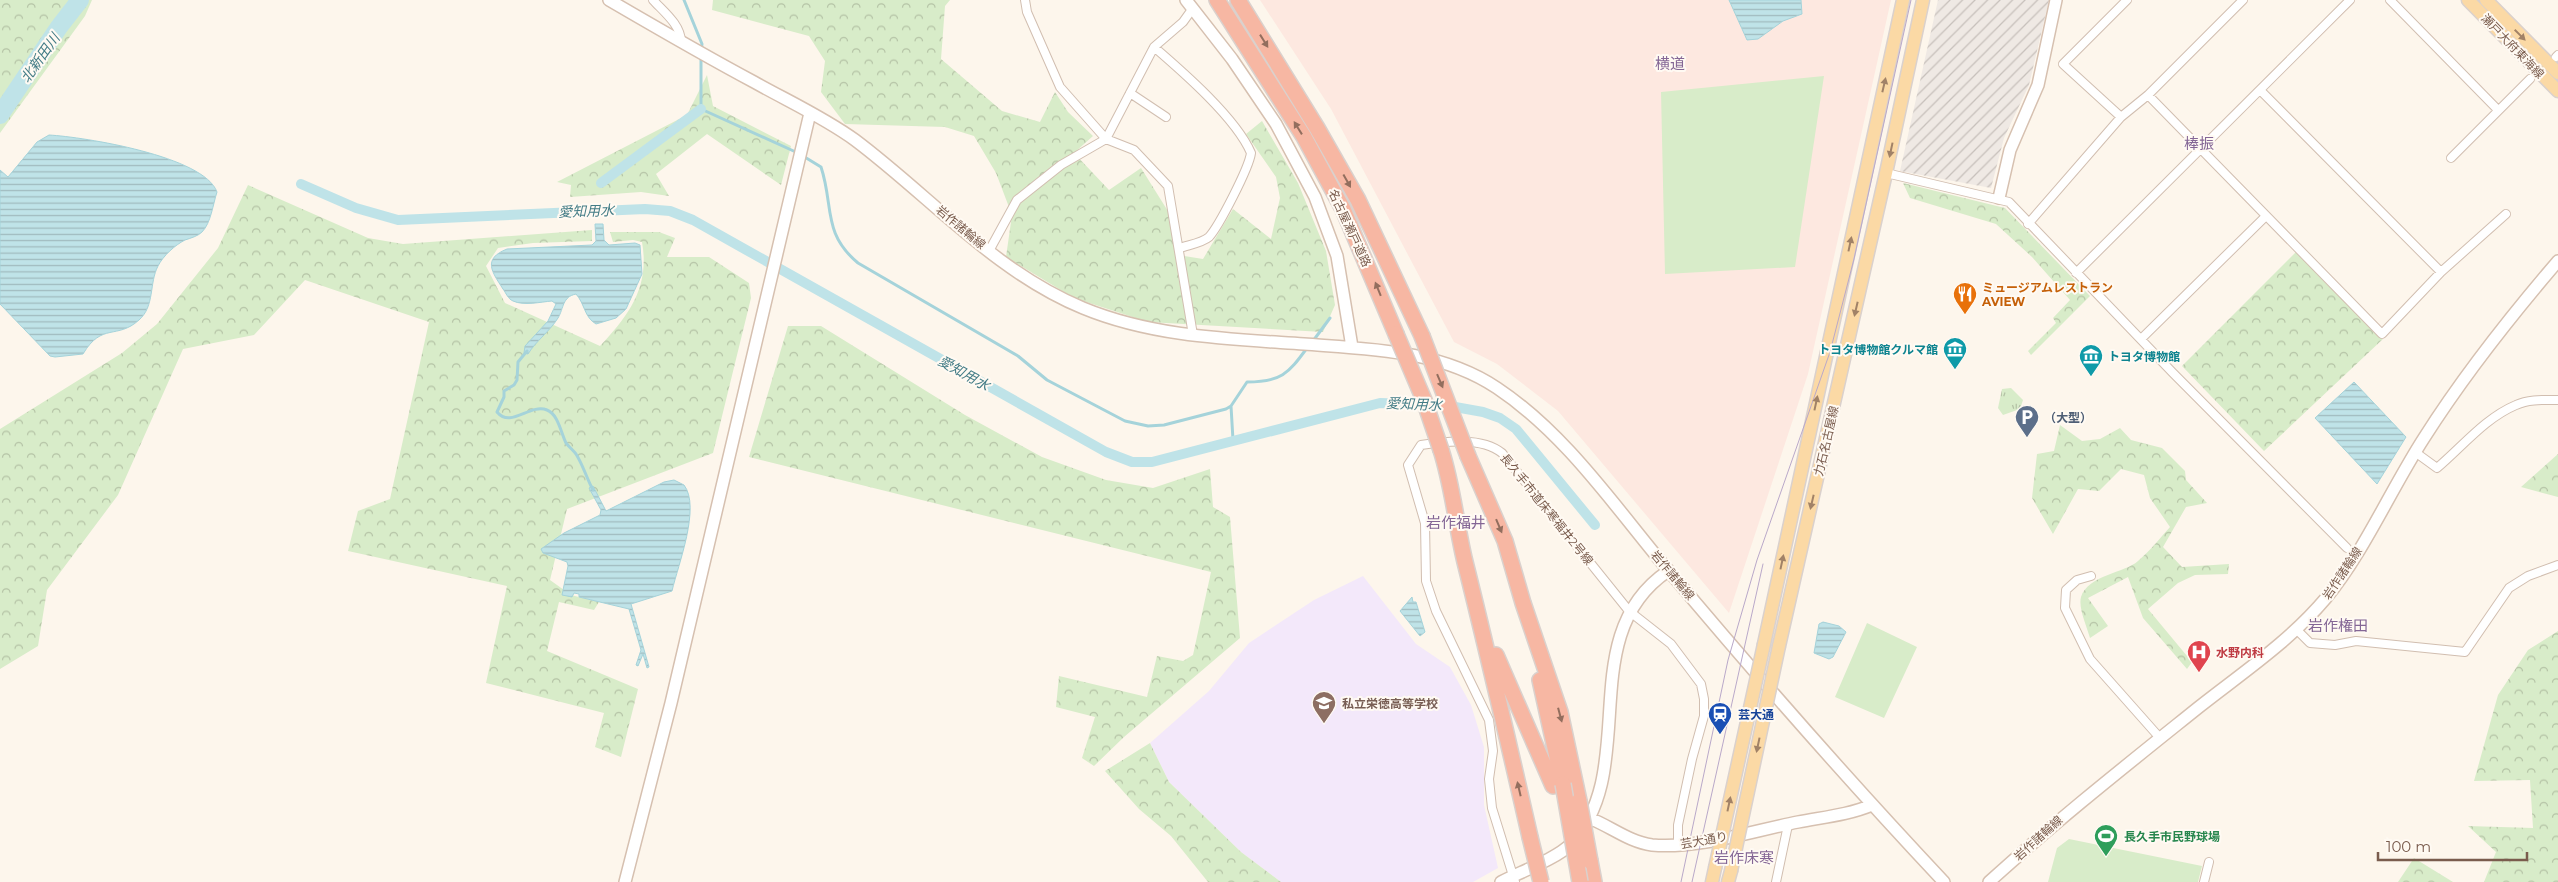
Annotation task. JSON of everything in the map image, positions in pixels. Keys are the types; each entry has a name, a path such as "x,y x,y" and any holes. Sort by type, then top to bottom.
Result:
{"highway":[{"name":"名古屋瀬戸道路","path":"1217,0 1304,136 1338,201 1396,334 1424,400 1449,474 1460,539 1480,616"},
{"name":"名古屋瀬戸道路","path":"1238,0 1317,128 1358,200 1422,336 1469,461 1505,541 1523,603"},
{"path":"1523,603 1558,785 1580,882"},
{"path":"1523,603 1560,712 1594,882"},
{"path":"1480,616 1558,785 1572,882"},
{"path":"1480,616 1541,882"}],"main road":[{"name":"岩作諸輪線","path":"609,0 852,138 989,251 1027,279 1084,308 1148,328 1194,335 1352,347 1427,356 1465,369 1498,389 1539,420 1570,453 1668,571 1872,805 1944,882"},
{"name":"力石名古屋線","path":"1712,882 1903,0"},
{"name":"力石名古屋線","path":"1730,877 1779,646 1886,173 1923,0"},
{"path":"1998,198 2010,150 2038,85 2056,0"},
{"name":"瀬戸大府東海線","path":"2468,0 2558,91"},
{"name":"瀬戸大府東海線","path":"2486,0 2558,73"},
{"path":"1190,4 1232,59 1276,124 1315,197 1338,256 1352,347"},
{"path":"625,882 673,694 810,113"},
{"name":"岩作諸輪線","path":"1990,882 2057,821 2296,629 2327,597 2415,452 2486,348 2558,261"},
{"path":"1501,882 1514,879 1570,845 1589,818 1602,782 1614,657 1629,611 1653,581 1668,571"},
{"name":"芸大通り","path":"1589,818 1627,838 1650,845 1678,846 1788,824 1850,814 1872,805"}],"street":[{"path":"653,0 673,21 681,35 681,42"},
{"path":"1025,0 1027,12 1060,87 1106,139 1134,150 1168,186 1194,335"},
{"path":"2122,117 2063,64 2127,0"},
{"path":"2028,224 2122,117 2148,95 2243,0"},
{"path":"2076,273 2199,149 2261,91 2350,0"},
{"path":"2390,0 2498,110"},
{"path":"989,251 1017,200 1061,165 1106,139 1154,47 1183,22 1190,4"},
{"path":"1154,47 1204,93 1222,113 1251,153 1226,209 1211,234 1207,239 1180,248"},
{"path":"2451,158 2530,79"},
{"path":"2261,91 2441,272"},
{"path":"1130,93 1166,117"},
{"path":"2148,95 2382,334 2441,272 2506,214"},
{"path":"1886,173 2009,202 2140,339 2347,548"},
{"path":"2140,339 2266,216"},
{"path":"2415,452 2436,468 2483,426 2515,405 2533,400 2558,400"},
{"name":"長久手市道床寒福井2号線","path":"1514,879 1492,808 1489,779 1493,751 1489,720 1449,641 1436,612 1426,581 1426,523 1408,465 1422,445 1443,442 1491,444 1502,453 1629,611"},
{"path":"2296,629 2310,644 2335,644 2356,641 2465,652 2510,588 2528,576 2558,565"},
{"path":"2091,576 2077,580 2066,590 2064,608 2090,660 2160,738"},
{"path":"1778,582 1793,586"},
{"path":"1629,611 1657,631 1683,657 1700,684 1704,699 1704,716 1692,758 1678,825 1678,846"},
{"path":"1776,882 1788,824"},
{"path":"2204,882 2208,862"}],"shaded area":[{"path":"1260,0 1891,0 1808,374 1729,613 1558,411 1497,364 1454,342 1331,109"},
{"path":"1938,0 2049,0 2029,85 2004,138 1991,188 1900,171"},
{"name":"私立栄徳高等学校","path":"1363,576 1416,644 1450,667 1471,705 1484,747 1484,805 1498,868 1473,882 1281,882 1241,852 1169,782 1150,743 1209,691 1249,643 1314,600"}],"green space":[{"path":"0,0 92,0 85,16 0,133"},
{"path":"713,0 950,0 945,6 941,59 1002,111 1040,122 1055,92 1068,112 1093,136 1074,153 1109,190 1141,168 1171,216 1178,255 1203,259 1233,209 1271,239 1280,198 1276,177 1246,134 1262,121 1298,183 1326,251 1335,305 1323,332 1148,322 1074,298 1006,257 1012,215 996,173 974,136 945,127 845,124 821,92 825,61 809,36 712,10"},
{"path":"707,75 713,106 791,146 781,185 707,134 656,174 669,196 641,192 570,197 571,185 557,182 687,115"},
{"path":"1824,76 1795,267 1665,274 1661,92"},
{"path":"1903,183 2005,208 2090,296 2031,355 2028,351 2056,323 2053,318 2070,300 2032,257 1996,224 1910,198"},
{"path":"248,185 368,238 403,244 592,230 592,241 533,243 498,248 486,266 505,303 600,346 628,311 640,287 643,273 642,242 633,240 613,242 610,232 659,232 675,238 667,257 709,257 749,283 751,298 713,453 567,509 550,580 571,595 599,602 594,610 559,602 547,651 638,689 621,757 595,747 604,713 486,683 507,586 348,551 358,511 390,499 429,322 305,280 254,335 183,349 118,495 47,590 38,646 0,669 0,429 122,353 157,324 218,248"},
{"path":"2296,252 2383,339 2264,451 2182,366"},
{"path":"788,326 821,326 965,415 1042,457 1106,480 1153,488 1210,469 1213,507 1230,517 1240,638 1124,737 1094,766 1082,758 1095,717 1056,707 1059,676 1147,697 1157,656 1183,661 1193,655 1211,572 749,457"},
{"path":"2011,388 2023,400 2020,409 2003,415 1998,408 2002,389"},
{"path":"2060,425 2082,441 2100,439 2120,428 2131,440 2162,448 2185,471 2186,480 2207,503 2186,507 2163,547 2182,567 2229,564 2228,574 2195,575 2178,583 2148,609 2192,662 2187,669 2143,618 2128,577 2088,598 2108,626 2090,638 2083,618 2080,601 2085,590 2099,579 2125,569 2138,561 2170,527 2150,498 2144,475 2121,469 2099,491 2078,489 2053,534 2032,498 2037,454 2054,451"},
{"path":"2558,454 2558,497 2521,487"},
{"path":"1867,623 1917,647 1884,718 1835,697"},
{"path":"2558,631 2558,882 2484,882 2496,852 2468,826 2533,828 2530,780 2474,781 2498,695 2528,650"},
{"path":"1150,743 1169,782 1241,852 1281,882 1208,882 1171,836 1139,809 1105,771"},
{"name":"長久手市民野球場","path":"2069,839 2202,866 2198,882 2048,882 2057,848"},
{"path":"2414,858 2453,882 2398,882"}],"water":[{"path":"1729,0 1801,0 1802,14 1783,21 1758,39 1747,40"},
{"path":"49,135 114,144 167,159 190,168 207,179 217,192 210,219 202,232 177,245 160,262 153,280 150,301 139,320 124,329 103,334 90,344 83,354 55,357 50,356 0,304 0,170 8,177 37,142"},
{"path":"595,224 603,224 604,240 609,245 635,243 640,245 642,274 626,309 616,318 596,324 589,318 576,294 571,295 566,300 558,318 551,327 528,354 524,353 525,346 548,321 556,304 552,301 527,303 511,300 493,272 492,262 494,257 507,249 592,245 596,241"},
{"path":"2354,382 2406,437 2377,484 2315,418"},
{"path":"674,480 684,485 689,495 690,507 687,536 672,591 631,604 649,667 647,668 643,654 638,666 636,665 641,650 629,609 579,597 579,594 574,593 572,597 562,595 568,566 567,562 543,553 541,549 564,533 600,515 601,510 589,488 593,486 606,511 664,482"},
{"path":"1412,597 1413,602 1416,602 1425,632 1420,636 1400,611"},
{"path":"1823,622 1839,626 1846,632 1833,657 1829,659 1814,653 1819,624"}],"waterway":[{"name":"北新田川","path":"0,115 59,27 80,0"},
{"path":"684,0 702,44 701,51"},
{"path":"701,57 701,109 798,153"},
{"path":"601,183 701,109"},
{"path":"803,156 821,167 834,230 839,241 858,263 1018,356 1047,380 1125,421 1148,426 1164,425 1226,409 1231,406 1247,382 1259,382 1283,375 1307,348"},
{"name":"愛知用水","path":"301,184 356,208 398,220 645,209 670,211 693,220 1106,452 1132,462 1152,462 1380,403 1444,405 1483,412 1500,418 1516,429 1595,525"},
{"path":"1313,341 1330,318"},
{"path":"527,351 518,362 517,380 514,385 504,391 504,397 497,412 502,417 508,418 541,409 551,412 557,420 566,443 578,458 593,490"},
{"path":"1231,406 1233,440"}],"tram line":[{"path":"1681,882 1728,660 1757,560 1830,352 1854,259 1911,0"},
{"path":"1692,882 1763,564"}],"place":[{"name":"ミュージアムレストラン AVIEW","path":"1965,315"},
{"name":"トヨタ博物館クルマ館","path":"1955,370"},
{"name":"トヨタ博物館","path":"2091,377"},
{"name":"（大型）","path":"2027,438"},
{"name":"水野内科","path":"2199,673"},
{"name":"私立栄徳高等学校","path":"1324,724"},
{"name":"芸大通","path":"1720,735"},
{"name":"長久手市民野球場","path":"2106,857"}],"district":[{"name":"横道","path":"1670,63"},
{"name":"棒振","path":"2199,143"},
{"name":"岩作福井","path":"1456,522"},
{"name":"岩作権田","path":"2338,625"},
{"name":"岩作床寒","path":"1744,857"}]}
